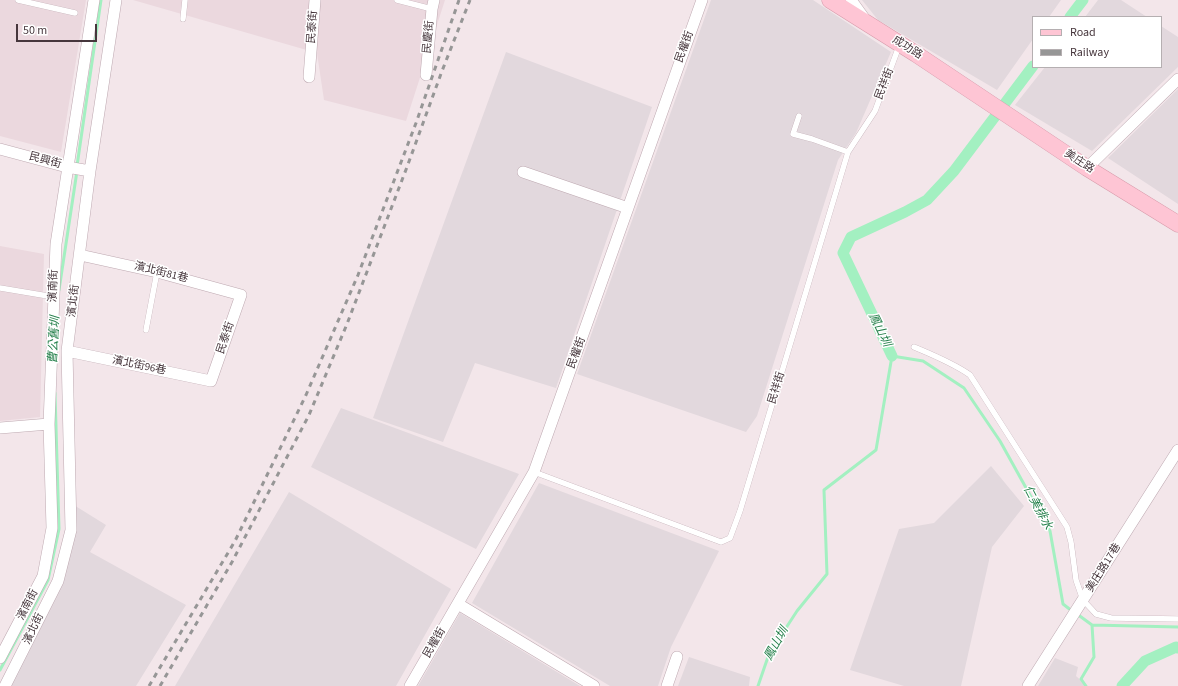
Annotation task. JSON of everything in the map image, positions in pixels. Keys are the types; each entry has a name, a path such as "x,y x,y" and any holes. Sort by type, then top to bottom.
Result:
{"street":[{"name":"濱南街","path":"0,658 43,576 52,528 49,424 56,244 79,169 94,0"},
{"name":"濱北街","path":"5,686 58,581 71,530 67,351 80,255 79,169 116,0"},
{"name":"民泰街","path":"309,77 314,0"},
{"name":"民權街","path":"410,686 534,472 702,0"},
{"name":"成功路","path":"830,0 983,98"},
{"path":"851,0 868,24"},
{"name":"民慶街","path":"426,75 433,5"},
{"path":"1087,168 1178,79"},
{"name":"美庄路","path":"983,98 1087,168 1178,224"},
{"name":"民興街","path":"0,149 79,169"},
{"path":"524,172 628,208"},
{"name":"濱北街81巷","path":"80,255 157,272 241,295"},
{"name":"民泰街","path":"211,381 241,295"},
{"name":"濱北街96巷","path":"67,351 211,381"},
{"path":"0,428 49,424"},
{"name":"美庄路17巷","path":"1028,686 1178,450"},
{"path":"458,604 594,686"},
{"path":"667,686 677,658"}],"lane":[{"path":"18,0 75,13"},
{"path":"183,19 185,0"},
{"path":"397,0 433,5"},
{"name":"民祥街","path":"534,472 721,542 730,538 740,511 848,152 875,111 900,44"},
{"path":"799,116 793,134 848,152"},
{"path":"146,330 157,272"},
{"path":"0,288 54,297"},
{"path":"914,347 942,359 970,375 1067,526 1071,542 1076,580 1083,601 1096,614 1111,618 1178,619"}],"shaded area":[{"path":"0,0 86,0 61,152 0,136"},
{"path":"133,0 445,0 406,121 324,100 317,53"},
{"path":"711,0 813,0 891,52 856,133 838,160 757,416 746,432 577,374"},
{"path":"862,0 1061,0 1050,16 1032,16 1032,40 997,90 878,20"},
{"path":"1098,0 1121,0 1145,16 1086,16"},
{"path":"1162,27 1178,37 1178,67 1092,151 1015,105 1044,68 1162,68"},
{"path":"506,52 652,107 556,388 475,363 443,442 373,418"},
{"path":"1178,89 1178,204 1108,158"},
{"path":"0,246 44,254 40,417 0,421"},
{"path":"341,408 519,474 476,549 311,467"},
{"path":"991,466 1024,506 992,547 961,686 904,686 850,670 899,529 934,523"},
{"path":"539,483 719,551 671,647 658,686 610,686 472,603"},
{"path":"289,492 451,589 396,686 175,686"},
{"path":"69,502 106,525 90,552 186,605 136,686 5,686 66,564"},
{"path":"460,613 580,686 418,686"},
{"path":"689,657 750,677 749,686 678,686"},
{"path":"1055,658 1078,667 1076,676 1087,686 1038,686"}],"waterway":[{"name":"曹公舊圳","path":"77,166 101,0"},
{"name":"鳳山圳","path":"1071,16 1083,0"},
{"name":"鳳山圳","path":"892,356 843,253 851,237 927,200 954,171 1032,67"},
{"name":"曹公舊圳","path":"59,290 77,171"},
{"name":"鳳山圳","path":"758,686 769,654 797,611 827,574 824,490 876,450 892,356 923,361 964,388 1000,441 1050,531 1063,604 1072,611"},
{"name":"曹公舊圳","path":"0,670 48,580 59,529 55,393"},
{"name":"仁美排水","path":"1077,614 1092,625 1178,627"},
{"path":"1086,686 1081,679 1094,657 1092,625"},
{"path":"1122,686 1145,661 1176,647 1178,648"}],"railway":[{"path":"149,686 235,541 306,395 358,275 416,123 459,0"},
{"path":"160,686 232,562 309,415 347,324 470,0"}]}
